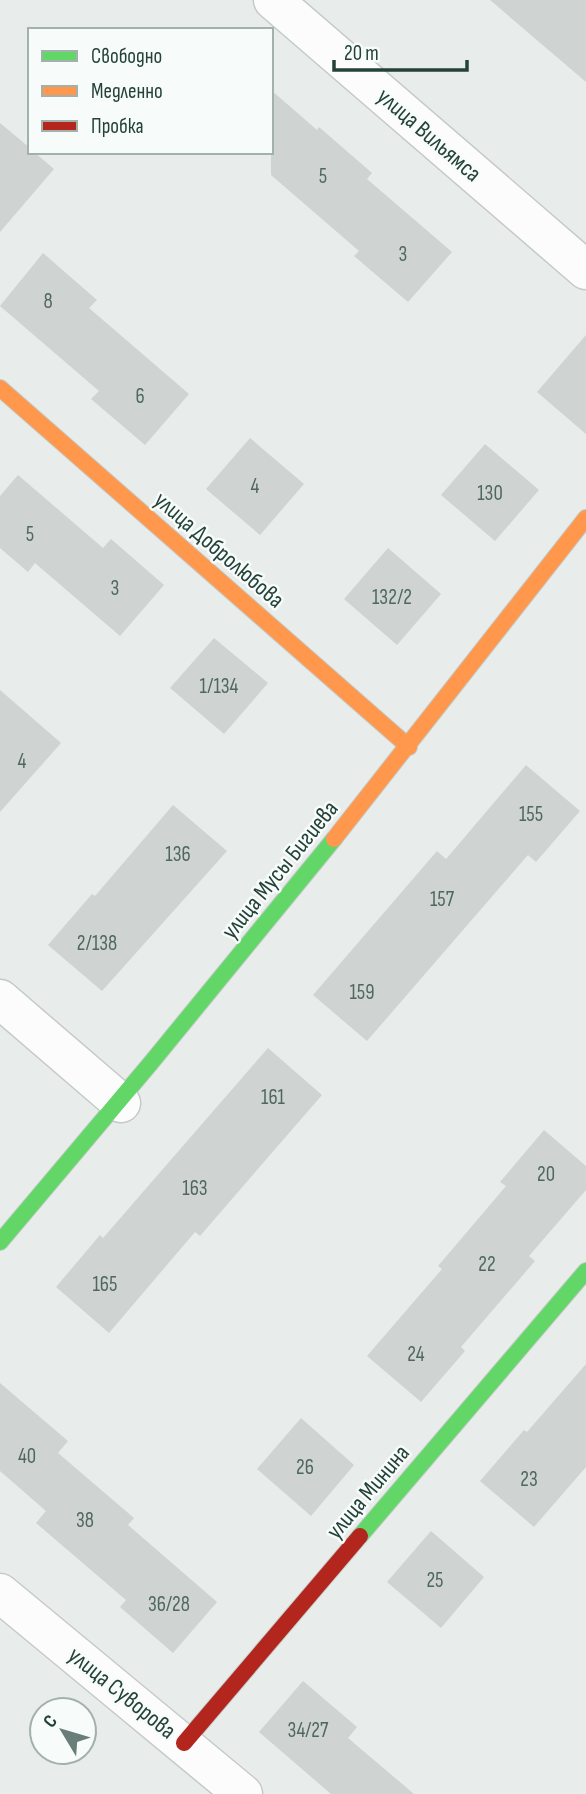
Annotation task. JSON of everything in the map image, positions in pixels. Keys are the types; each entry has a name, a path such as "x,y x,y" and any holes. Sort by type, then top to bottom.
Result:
{"street":[{"name":"улица Вильямса","path":"273,0 586,270"},
{"name":"улица Добролюбова","path":"0,388 409,747"},
{"name":"улица Мусы Бигиева","path":"0,1242 121,1103 409,747 586,518"},
{"path":"0,999 121,1103"},
{"name":"улица Минина","path":"184,1744 586,1271"},
{"name":"улица Суворова","path":"0,1593 243,1794"}],"building":[{"path":"490,0 586,0 586,82"},
{"path":"273,92 372,173 367,179 452,252 408,302 354,256 359,251 271,175"},
{"path":"0,123 28,146 28,154 36,154 54,169 0,232"},
{"path":"43,253 97,300 89,308 189,394 145,445 91,399 99,391 0,306"},
{"path":"586,335 586,434 537,392"},
{"path":"250,438 304,484 260,535 206,489"},
{"path":"485,444 539,490 495,541 441,495"},
{"path":"18,475 103,548 111,539 164,585 120,636 35,563 28,572 0,548 0,496"},
{"path":"388,548 441,594 397,645 344,599"},
{"path":"214,638 268,683 224,734 170,688"},
{"path":"0,690 61,743 0,812"},
{"path":"526,765 580,811 536,862 528,855 367,1041 313,995 437,851 446,859"},
{"path":"173,805 227,851 102,991 48,945 92,894 95,896"},
{"path":"268,1048 322,1095 200,1236 195,1232 109,1333 56,1287 100,1235 103,1238"},
{"path":"544,1130 586,1166 586,1190 529,1256 535,1261 461,1347 465,1351 421,1402 367,1356 442,1269 438,1266 506,1186 500,1182"},
{"path":"586,1364 586,1467 534,1527 480,1481"},
{"path":"0,1383 68,1441 58,1453 134,1518 128,1525 217,1602 173,1653 120,1607 126,1600 36,1523 46,1511 0,1471"},
{"path":"301,1418 354,1465 311,1516 257,1469"},
{"path":"431,1531 484,1577 441,1628 387,1582"},
{"path":"303,1681 357,1727 348,1738 414,1794 331,1794 259,1732"}],"traffic: fast":[{"path":"0,1242 334,839"},
{"path":"360,1536 586,1271"}],"traffic: slow":[{"path":"0,388 409,747"},
{"path":"334,839 586,518"}],"traffic: jam":[{"path":"184,1743 360,1536"}]}
